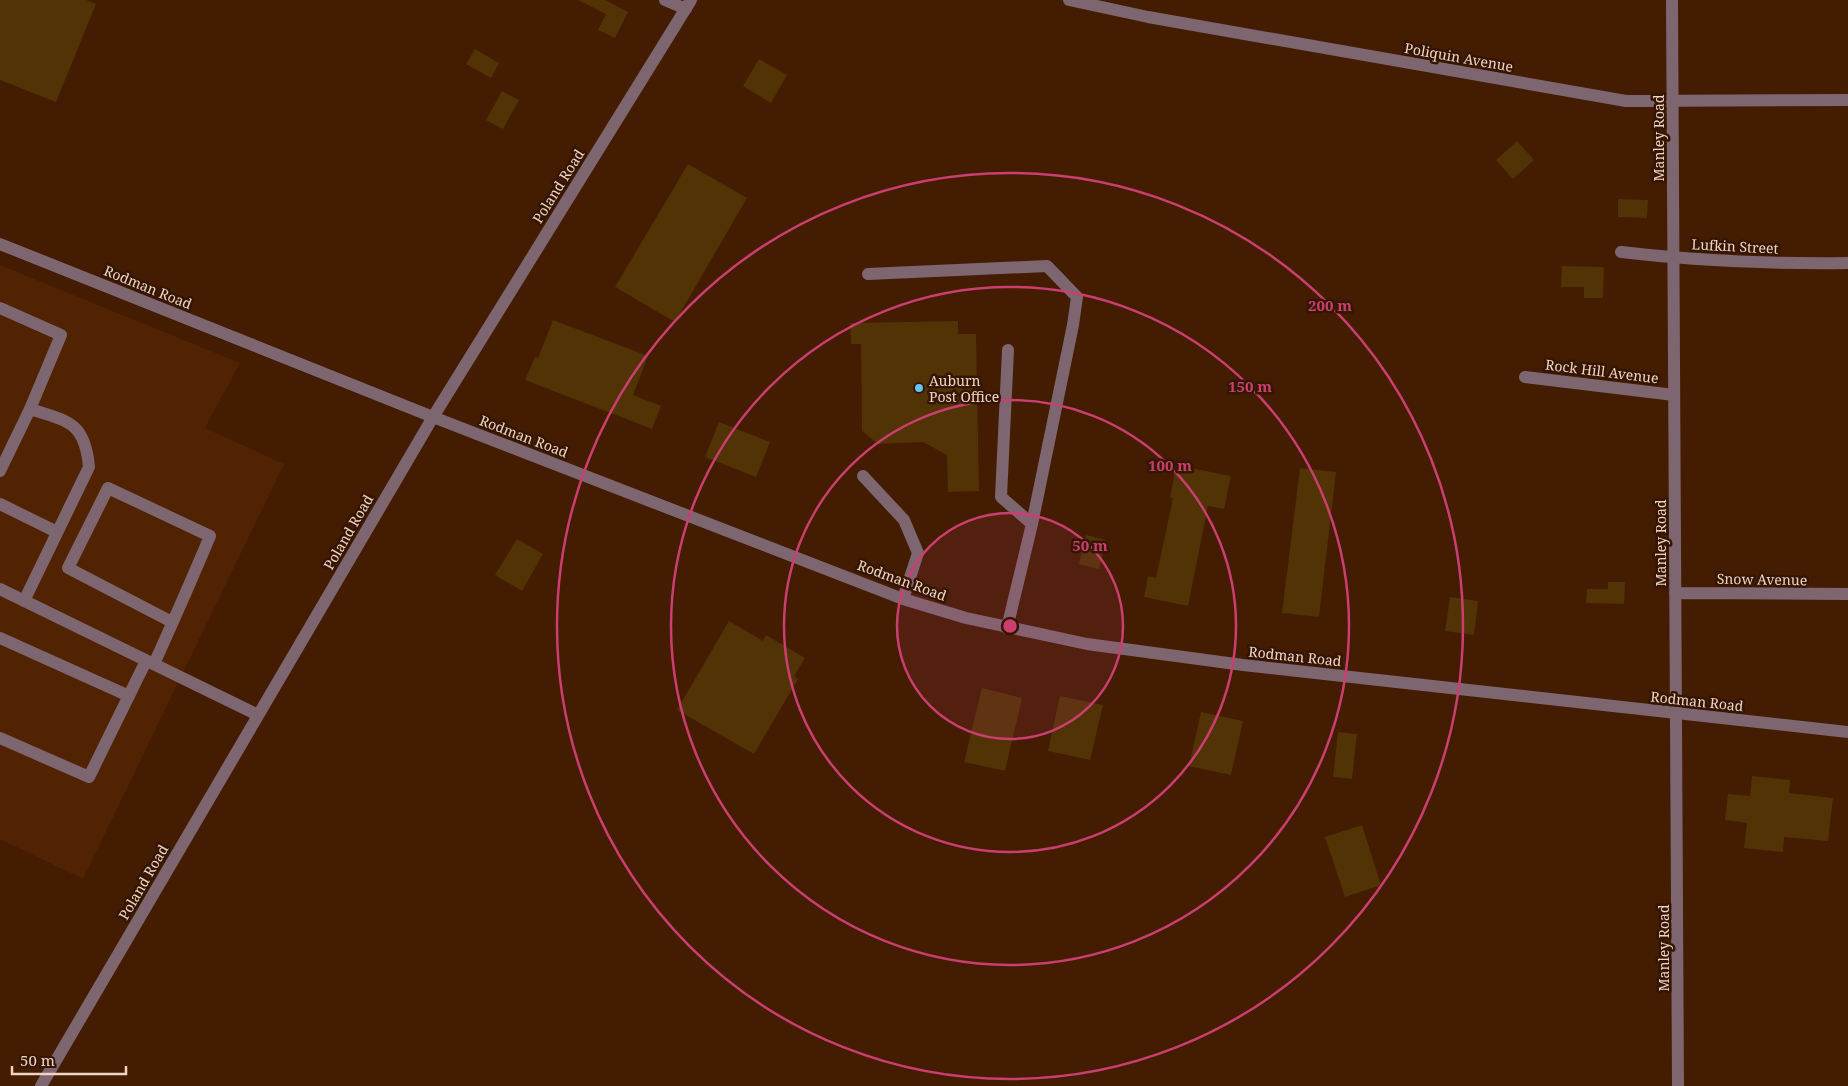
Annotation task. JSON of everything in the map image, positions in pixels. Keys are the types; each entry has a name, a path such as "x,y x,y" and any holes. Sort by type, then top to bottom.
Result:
{"street":[{"path":"665,0 688,5"},
{"name":"Poliquin Avenue","path":"1069,0 1148,17 1626,101 1848,100"},
{"name":"Manley Road","path":"1672,0 1678,1086"},
{"name":"Poland Road","path":"41,1086 433,417 688,5"},
{"name":"Rodman Road","path":"0,244 433,417 903,598 966,618 1087,644 1243,665 1848,732"},
{"name":"Lufkin Street","path":"1621,252 1674,258 1776,264 1848,263"},
{"path":"868,274 1047,266 1077,297 1074,324 1032,524 1007,628"},
{"path":"0,308 61,335 30,408 0,471"},
{"path":"1008,350 1001,498 1032,524"},
{"name":"Rock Hill Avenue","path":"1525,377 1674,395"},
{"path":"24,601 89,467 87,444 69,421 30,408"},
{"path":"863,476 904,520 918,552 903,598"},
{"path":"0,738 89,777 129,696 150,663 172,622 210,536 108,488 68,568 172,622"},
{"path":"0,504 57,532"},
{"path":"0,589 258,716"},
{"name":"Snow Avenue","path":"1675,593 1848,594"},
{"path":"0,638 129,696"}],"shaded area":[{"path":"0,265 240,363 205,428 284,464 83,879 0,839"}],"building":[{"path":"0,0 86,0 96,4 56,102 0,80"},
{"path":"578,0 605,0 628,12 615,38 598,30 606,14"},
{"path":"475,49 499,63 491,78 466,64"},
{"path":"759,59 787,75 771,103 743,86"},
{"path":"502,91 519,100 503,129 486,120"},
{"path":"1517,141 1534,160 1513,179 1496,160"},
{"path":"688,164 747,198 675,322 615,287"},
{"path":"1618,199 1648,200 1647,218 1618,217"},
{"path":"1562,266 1604,267 1603,298 1584,298 1584,287 1561,287"},
{"path":"553,320 648,356 633,395 661,406 652,429 525,380 535,357 538,358"},
{"name":"Auburn Post Office","path":"958,321 958,334 976,334 979,491 948,492 947,455 923,442 878,444 862,431 861,344 851,344 850,323"},
{"path":"719,422 770,442 756,477 705,457"},
{"path":"1176,465 1231,476 1224,509 1208,506 1188,606 1144,597 1148,576 1156,578 1173,498 1170,498"},
{"path":"1300,468 1336,472 1319,617 1282,613"},
{"path":"1086,535 1106,540 1099,569 1079,564"},
{"path":"517,539 543,554 522,591 495,575"},
{"path":"1608,582 1625,582 1624,604 1586,603 1587,589 1608,589"},
{"path":"1450,597 1478,601 1474,635 1445,631"},
{"path":"729,621 763,641 766,635 805,658 794,676 798,679 754,754 677,710"},
{"path":"982,688 1022,698 1005,771 964,762"},
{"path":"1060,696 1103,705 1090,760 1048,751"},
{"path":"1201,712 1243,721 1231,775 1189,766"},
{"path":"1338,732 1357,734 1352,779 1333,777"},
{"path":"1752,776 1790,780 1789,793 1833,798 1828,841 1784,837 1783,852 1744,848 1747,823 1725,820 1728,794 1750,796"},
{"path":"1362,825 1381,885 1345,897 1325,837"}],"place":[{"name":"Auburn Post Office","path":"919,388"}]}
